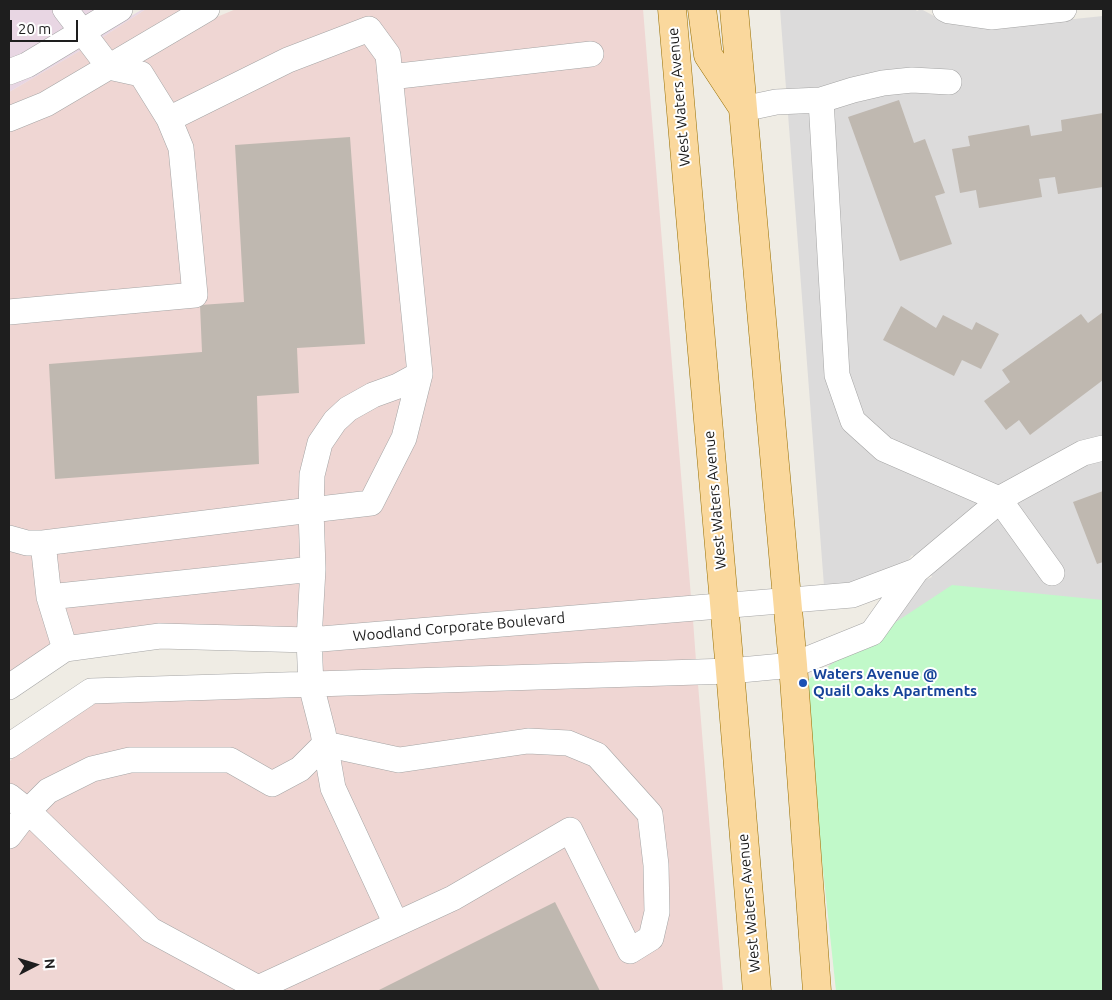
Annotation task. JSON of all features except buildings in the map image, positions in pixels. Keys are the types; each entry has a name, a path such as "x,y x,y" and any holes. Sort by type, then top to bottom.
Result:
{"main road":[{"name":"West Waters Avenue","path":"672,9 756,991"},
{"path":"702,9 708,55 743,109"},
{"path":"734,9 793,665 817,991"}],"street":[{"path":"9,312 195,295 181,148 169,119 141,74 109,67 65,9"},
{"path":"9,72 27,65 120,9"},
{"path":"9,119 46,104 207,9"},
{"path":"945,9 991,17 1064,9"},
{"path":"9,538 27,543 43,543 371,503 404,438 420,374 388,55 369,29 288,60 169,119"},
{"path":"390,77 591,54"},
{"path":"743,109 776,102 821,100 883,83 912,80 950,82"},
{"path":"821,100 837,375 853,421 884,449 999,499 1052,573"},
{"path":"396,924 333,788 311,685 309,640 314,569 310,510 312,475 320,443 335,421 348,409 373,395 398,386 420,374"},
{"path":"9,746 91,691 730,671 793,665 872,633 916,571 990,509 999,499 1083,453 1103,448"},
{"path":"43,543 49,597 65,649"},
{"path":"49,597 314,569"},
{"name":"Woodland Corporate Boulevard","path":"9,686 65,649 160,636 309,640 787,601 852,595 916,571"},
{"path":"9,796 151,930 256,990 453,898 570,830 630,951 651,938 658,912 656,866 650,814 596,755 568,743 528,741 399,760 325,744"},
{"path":"9,836 48,791 92,768 130,760 230,760 272,784 300,770 325,744"}],"shaded area":[{"path":"9,9 97,9 21,55 9,59"},
{"path":"143,9 146,9 95,42 9,92 9,84 32,75"},
{"path":"146,9 182,9 40,94 9,106 9,92 95,42"},
{"path":"236,9 643,9 691,597 309,628 57,640 9,672 9,131 51,115 205,22"},
{"path":"780,9 915,9 917,11 921,9 947,23 988,28 1103,16 1103,704 831,683 829,662 925,580 932,577 930,572 912,555 907,562 849,584 824,586"},
{"path":"693,620 696,661 323,673 323,650"},
{"path":"698,684 723,991 9,991 9,762 15,756 96,703"}],"green space":[{"path":"952,585 1103,600 1103,991 836,991 803,683"}],"place":[{"name":"Waters Avenue @ Quail Oaks Apartments","path":"803,683"}]}
